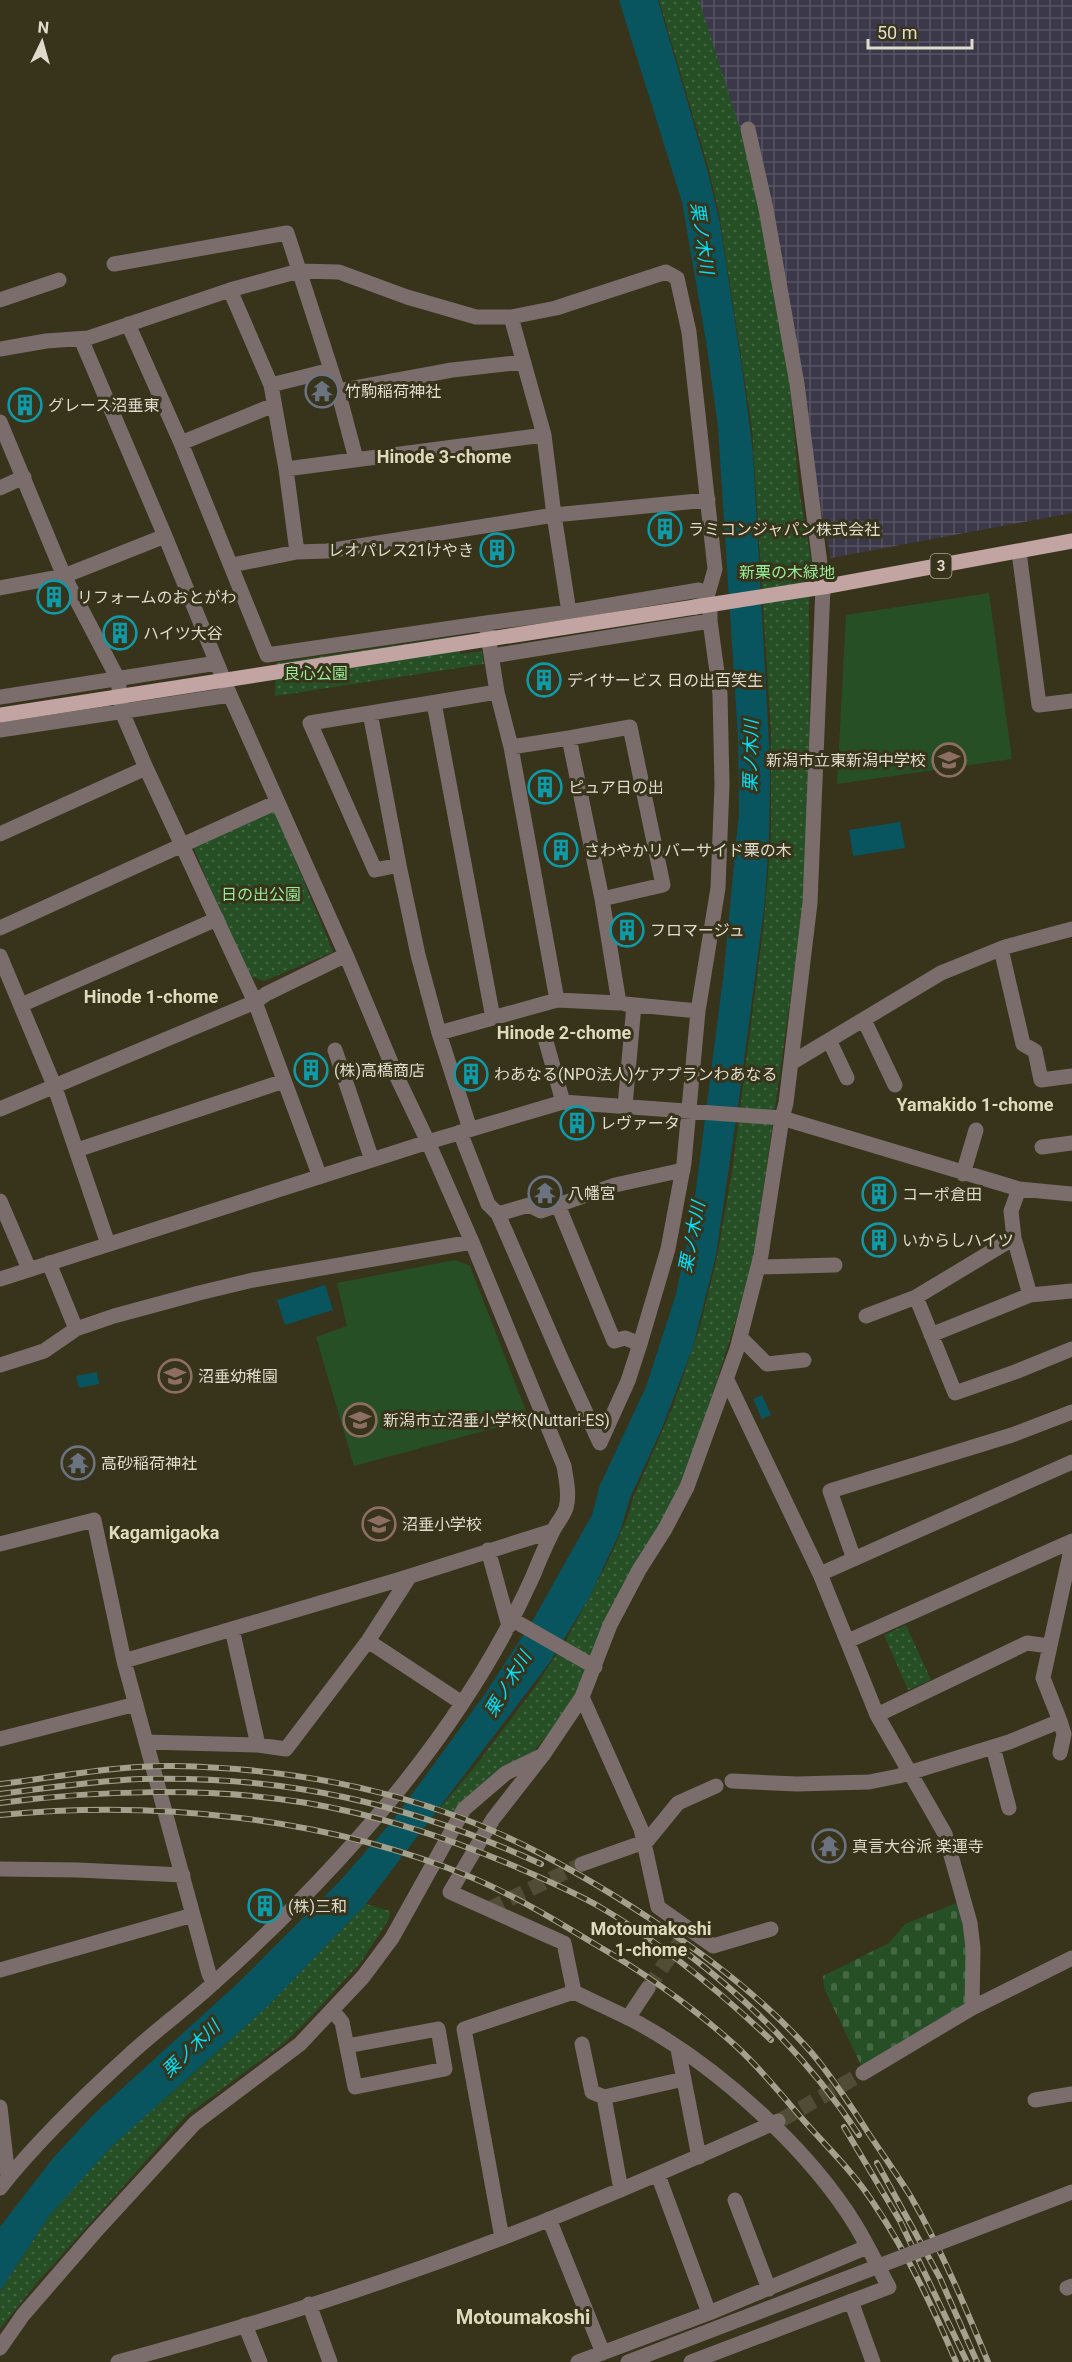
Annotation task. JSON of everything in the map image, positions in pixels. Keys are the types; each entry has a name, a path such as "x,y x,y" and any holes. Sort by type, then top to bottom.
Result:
{"main road":[{"name":"3","path":"0,715 707,603 816,588 1072,541"}],"street":[{"path":"574,1992 564,1943 450,1892 493,1819 543,1755 582,1697 590,1663 639,1570 665,1529 687,1487 727,1380 758,1267 786,1103 810,903 820,631 797,384 766,209 747,129"},
{"path":"114,264 287,233 339,391 356,459"},
{"path":"0,349 45,341 88,338 230,291 299,271 339,272 407,297 476,317 512,317 556,308 666,272 677,278 689,332 715,569 707,603"},
{"path":"0,300 59,280"},
{"path":"230,291 271,385 286,469 297,552"},
{"path":"512,317 544,435 569,612"},
{"path":"128,324 181,442 267,655 340,642 569,612 699,590 707,603 720,694 722,785 718,888 698,1011 683,1170 668,1250 640,1344 628,1381 600,1443 498,1214 488,1204 465,1131 418,955 370,713"},
{"path":"4,2182 128,2055 214,1983 288,1912 360,1835 418,1766 462,1704 513,1623 552,1531 566,1508 567,1484 564,1466 472,1242 397,1077 346,955 230,695 81,339"},
{"path":"339,391 452,369 524,362"},
{"path":"271,385 332,370"},
{"path":"181,442 274,405"},
{"path":"0,422 64,576 118,679 122,712 146,768 255,1002 320,1177"},
{"path":"286,469 544,435"},
{"path":"0,488 24,477"},
{"path":"232,566 297,552 327,550 554,515 708,500"},
{"path":"0,588 64,576 165,536"},
{"path":"1019,552 1039,705 1072,701"},
{"path":"492,656 710,621"},
{"path":"486,623 497,692 511,747 557,1000"},
{"path":"0,697 217,663"},
{"path":"399,865 375,870 310,723 497,692"},
{"path":"0,730 230,695"},
{"path":"434,703 492,1018"},
{"path":"511,747 630,727 663,885 602,899"},
{"path":"569,738 602,899 627,1004 625,1106"},
{"path":"0,834 146,768"},
{"path":"0,928 277,802"},
{"path":"21,1005 217,919"},
{"path":"791,1063 941,973 1000,949 1072,929"},
{"path":"1000,949 1023,1044 1035,1051 1041,1080 1072,1077"},
{"path":"0,1109 255,1002 266,994 346,955"},
{"path":"0,956 54,1085 108,1244"},
{"path":"439,1033 557,1000 698,1011"},
{"path":"864,1020 895,1085"},
{"path":"545,1038 563,1102"},
{"path":"829,1040 848,1078"},
{"path":"335,1050 372,1160"},
{"path":"76,1150 284,1081"},
{"path":"0,1279 428,1142 563,1102 782,1118 1019,1189 1072,1194"},
{"path":"963,1174 976,1130"},
{"path":"1042,1147 1072,1143"},
{"path":"498,1214 529,1206 541,1211 615,1185 683,1170"},
{"path":"1019,1189 1011,1211 1014,1238 1030,1295"},
{"path":"558,1205 614,1341 625,1338 640,1344"},
{"path":"1,1206 29,1269"},
{"path":"866,1316 916,1297 1014,1238"},
{"path":"0,1365 44,1351 76,1329 114,1316 253,1280 472,1242"},
{"path":"49,1263 76,1329"},
{"path":"758,1267 835,1264"},
{"path":"931,1335 1030,1295 1072,1290"},
{"path":"916,1297 955,1393 1072,1349"},
{"path":"740,1337 767,1364 804,1360"},
{"path":"727,1380 820,1574 877,1715 945,1834 970,1923 973,1948 972,2007"},
{"path":"854,1559 830,1491 1012,1435 1072,1412"},
{"path":"820,1574 1072,1462"},
{"path":"0,1544 94,1520 124,1661 209,1974 214,1983"},
{"path":"124,1661 411,1576 552,1531"},
{"path":"848,1641 1072,1543"},
{"path":"1060,1754 1065,1734 1043,1678 1072,1543"},
{"path":"488,1550 513,1623 590,1663"},
{"path":"146,1742 258,1744 286,1749 368,1641 411,1576"},
{"path":"232,1629 258,1744"},
{"path":"368,1641 462,1704"},
{"path":"877,1715 1027,1643 1049,1646"},
{"path":"582,1697 641,1829 658,1907 713,1946 771,1929"},
{"path":"0,1740 136,1704"},
{"path":"732,1781 797,1784 869,1782 993,1747 1060,1721"},
{"path":"993,1747 1009,1808"},
{"path":"0,2348 23,2315 195,2123 300,2044 363,1977 392,1938 464,1809 506,1773 543,1755"},
{"path":"582,1864 647,1841 678,1803 716,1786"},
{"path":"0,1869 183,1875"},
{"path":"0,1970 193,1915"},
{"path":"862,2073 972,2007 1072,1958"},
{"path":"628,2018 648,1989"},
{"path":"502,2238 464,2030 574,1992 628,2018 678,2049 704,2066 776,2122 855,2225 889,2287 692,2362"},
{"path":"332,2010 342,2022 355,2087 445,2069 438,2029 347,2046"},
{"path":"582,2044 592,2092 604,2097 684,2079"},
{"path":"678,2049 699,2157"},
{"path":"1035,2100 1072,2094"},
{"path":"604,2097 621,2190"},
{"path":"0,2107 4,2182"},
{"path":"118,2362 149,2358 368,2286 502,2238 658,2175 776,2122"},
{"path":"658,2175 709,2313"},
{"path":"628,2362 1072,2192"},
{"path":"735,2200 769,2289"},
{"path":"549,2219 603,2353"},
{"path":"578,2362 709,2313 867,2247"},
{"path":"851,2301 873,2362"},
{"path":"309,2304 330,2362"},
{"path":"245,2325 260,2362"}],"shaded area":[{"path":"696,0 1072,0 1072,513 831,558 752,178"}],"green space":[{"name":"新栗の木緑地","path":"659,0 699,0 741,132 771,256 788,364 799,489 813,570 809,606 810,802 805,895 756,1242 746,1289 682,1489 578,1694 558,1723 532,1753 456,1815 439,1809 473,1769 530,1694 567,1639 610,1557 673,1406 701,1323 717,1257 732,1172 764,922 771,835 771,732 752,428 719,213 708,167"},
{"path":"989,593 1012,759 837,784 846,615"},
{"name":"良心公園","path":"457,636 460,654 482,651 484,664 275,696 276,663"},
{"name":"日の出公園","path":"274,809 333,952 264,981 247,975 192,844"},
{"path":"455,1260 470,1266 529,1419 354,1466 316,1337 347,1326 337,1283"},
{"path":"906,1625 931,1680 908,1690 884,1635"},
{"path":"959,1902 967,1954 966,2005 862,2067 824,1988 823,1976 889,1943 905,1924"},
{"path":"366,1904 390,1911 389,1919 361,1962 284,2043 187,2115 35,2285 0,2329 0,2291 49,2216 110,2148 269,2005"}],"water":[{"name":"栗ノ木川","path":"619,0 658,0 708,173 720,224 753,453 770,761 769,840 764,909 716,1255 693,1347 662,1428 630,1498 620,1532 589,1598 550,1662 366,1904 269,2005 110,2148 49,2216 0,2291 0,2227 53,2158 94,2114 238,1983 339,1882 394,1819 485,1694 533,1620 592,1515 600,1485 646,1387 676,1294 692,1220 724,971 739,812 738,737 718,427 706,341 682,202"},
{"path":"900,822 905,848 853,856 849,830"},
{"path":"325,1285 333,1310 285,1325 277,1300"},
{"path":"97,1372 99,1384 79,1388 76,1376"},
{"path":"762,1395 771,1415 762,1419 753,1399"}],"tunnel":[{"path":"489,1909 582,1864"},
{"path":"648,1988 689,1929"},
{"path":"781,2120 863,2073"}],"railway":[{"path":"0,1784 109,1769 153,1766 212,1767 285,1774 394,1796 464,1819 513,1840 584,1877 652,1920 716,1965 756,1997 811,2052 841,2092 911,2197 942,2257 988,2362"},
{"path":"0,1794 140,1779 193,1779 296,1788 395,1810 492,1843 541,1864"},
{"path":"0,1803 114,1793 232,1794 334,1808 412,1828 514,1866 600,1907 646,1936 689,1969 771,2040"},
{"path":"0,1815 59,1811 180,1812 300,1827 359,1840 417,1857 489,1885 549,1917 668,1991 720,2032 764,2074 867,2193 919,2281 956,2362"},
{"path":"684,1951 757,2013 801,2059 859,2135"},
{"path":"844,2127 900,2221 967,2362"},
{"path":"877,2163 940,2278 977,2362"}],"place":[{"name":"竹駒稲荷神社","path":"322,391"},
{"name":"グレース沼垂東","path":"25,405"},
{"name":"ラミコンジャパン株式会社","path":"665,529"},
{"name":"レオパレス21けやき","path":"497,550"},
{"name":"リフォームのおとがわ","path":"54,597"},
{"name":"ハイツ大谷","path":"120,633"},
{"name":"デイサービス 日の出百笑生","path":"544,680"},
{"name":"新潟市立東新潟中学校","path":"949,760"},
{"name":"ピュア日の出","path":"545,787"},
{"name":"さわやかリバーサイド栗の木","path":"561,850"},
{"name":"フロマージュ","path":"627,930"},
{"name":"(株)高橋商店","path":"311,1070"},
{"name":"わあなる(NPO法人)ケアプランわあなる","path":"471,1074"},
{"name":"レヴァータ","path":"577,1123"},
{"name":"八幡宮","path":"545,1193"},
{"name":"コーポ倉田","path":"879,1194"},
{"name":"いからしハイツ","path":"879,1240"},
{"name":"沼垂幼稚園","path":"175,1376"},
{"name":"新潟市立沼垂小学校(Nuttari-ES)","path":"360,1420"},
{"name":"高砂稲荷神社","path":"78,1463"},
{"name":"沼垂小学校","path":"379,1524"},
{"name":"真言大谷派 楽運寺","path":"829,1846"},
{"name":"(株)三和","path":"265,1906"}],"district":[{"name":"Hinode 3-chome","path":"444,457"},
{"name":"Hinode 1-chome","path":"151,997"},
{"name":"Hinode 2-chome","path":"564,1033"},
{"name":"Yamakido 1-chome","path":"975,1105"},
{"name":"Kagamigaoka","path":"164,1533"},
{"name":"Motoumakoshi 1-chome","path":"651,1939"},
{"name":"Motoumakoshi","path":"523,2317"}]}
